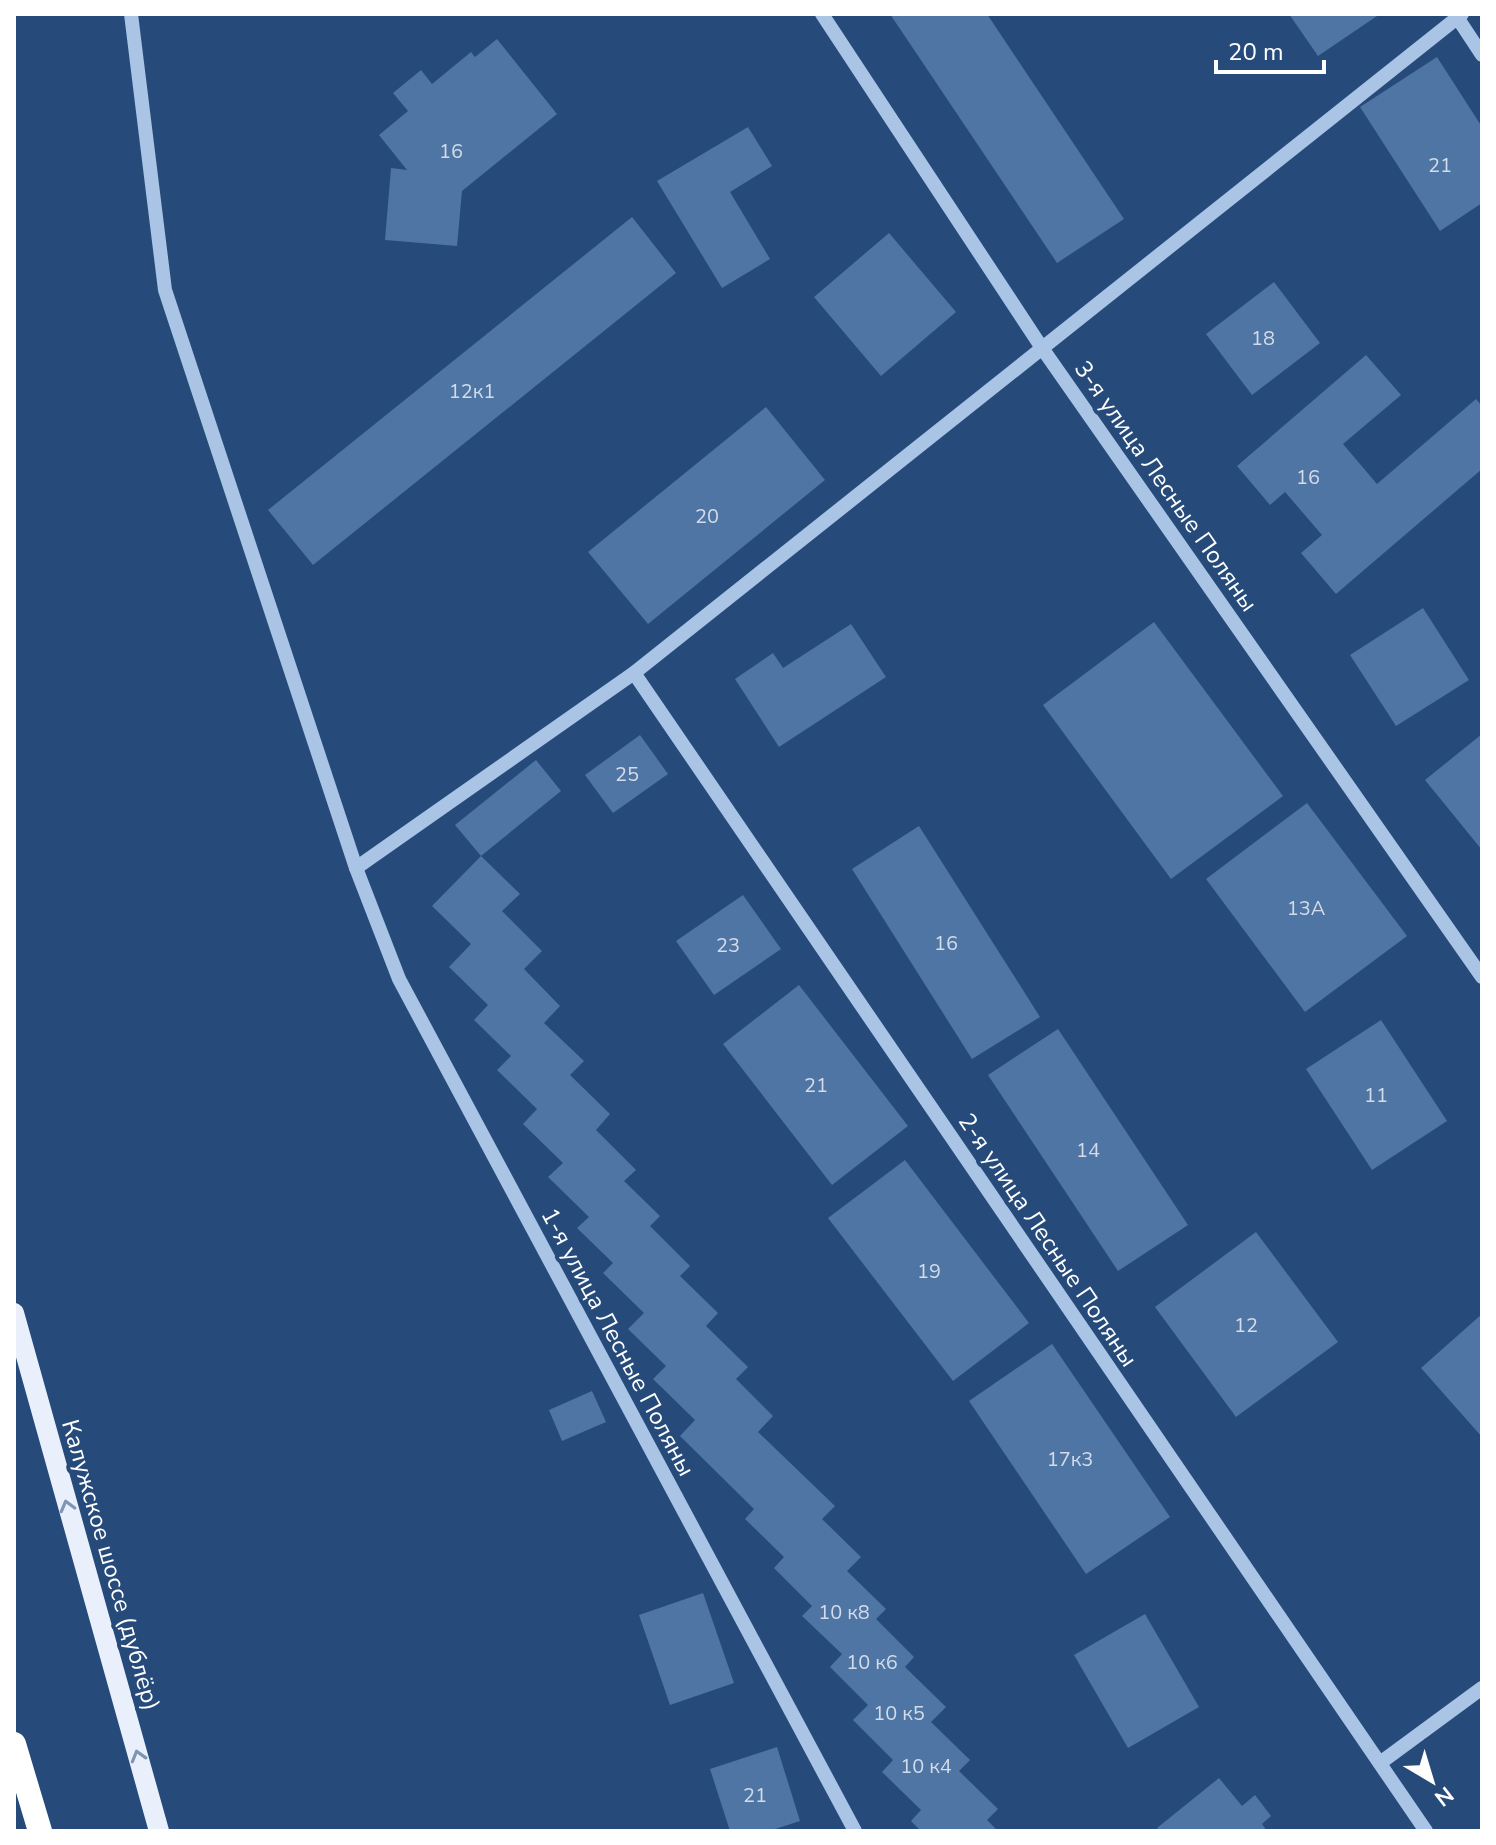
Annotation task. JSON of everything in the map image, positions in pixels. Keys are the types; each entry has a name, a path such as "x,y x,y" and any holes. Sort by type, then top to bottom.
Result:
{"highway":[{"path":"14,1744 40,1831"}],"main road":[{"name":"Калужское шоссе (дублёр)","path":"14,1313 159,1831"}],"lane":[{"name":"1-я улица Лесные Поляны","path":"131,14 165,290 356,868 399,979 855,1831"},
{"name":"3-я улица Лесные Поляны","path":"822,14 1042,348 1482,977"},
{"path":"356,868 634,673 1458,15 1482,55"},
{"name":"2-я улица Лесные Поляны","path":"634,673 1426,1831"},
{"path":"1380,1763 1482,1688"}],"building":[{"path":"890,14 987,14 1124,219 1057,263"},
{"path":"1289,14 1380,14 1318,56"},
{"path":"497,39 557,114 462,191 457,246 385,240 391,168 407,170 379,135 408,111 393,93 421,70 432,84 471,52 475,57"},
{"path":"1437,57 1482,127 1482,203 1440,231 1360,107"},
{"path":"748,127 772,166 730,192 770,259 722,288 657,181"},
{"path":"632,217 676,273 313,565 268,510"},
{"path":"889,233 956,312 881,376 814,297"},
{"path":"1274,282 1320,343 1252,395 1206,334"},
{"path":"1366,355 1401,395 1343,444 1377,484 1476,399 1482,406 1482,469 1336,594 1301,553 1322,535 1285,492 1270,505 1237,466"},
{"path":"766,407 825,480 648,624 588,552"},
{"path":"1423,608 1469,680 1396,726 1350,655"},
{"path":"1154,622 1283,796 1171,879 1043,705"},
{"path":"851,624 886,677 779,747 735,679 773,653 783,668"},
{"path":"1482,734 1482,850 1425,780"},
{"path":"640,735 668,774 613,813 585,775"},
{"path":"536,760 561,791 481,856 455,825"},
{"path":"1307,803 1407,936 1305,1012 1206,879"},
{"path":"919,826 1040,1017 972,1059 852,869"},
{"path":"481,856 520,894 502,911 542,951 524,969 560,1006 544,1023 584,1061 570,1075 610,1114 596,1130 636,1170 624,1181 660,1216 650,1226 690,1266 680,1276 718,1313 706,1326 748,1367 736,1379 773,1416 758,1432 835,1506 822,1519 861,1557 847,1571 886,1609 876,1619 914,1657 905,1667 946,1707 931,1722 970,1760 959,1771 998,1809 987,1820 998,1831 921,1831 911,1821 921,1810 882,1772 893,1760 853,1720 868,1705 830,1667 842,1654 802,1616 812,1606 774,1568 784,1557 745,1519 754,1509 680,1436 695,1420 653,1379 666,1366 628,1329 644,1313 603,1273 613,1263 577,1228 589,1217 548,1177 563,1163 523,1124 537,1109 497,1070 511,1056 474,1020 488,1005 449,967 471,944 432,906"},
{"path":"743,895 781,949 714,995 676,941"},
{"path":"799,985 908,1126 832,1185 723,1044"},
{"path":"1381,1020 1447,1121 1372,1170 1306,1069"},
{"path":"1058,1029 1188,1225 1118,1271 988,1075"},
{"path":"905,1160 1029,1323 953,1381 828,1218"},
{"path":"1256,1232 1338,1342 1236,1417 1155,1307"},
{"path":"1482,1314 1482,1437 1421,1368"},
{"path":"1052,1344 1170,1517 1086,1574 969,1401"},
{"path":"592,1391 606,1422 562,1441 549,1410"},
{"path":"703,1593 734,1683 670,1705 639,1615"},
{"path":"1145,1614 1199,1707 1128,1748 1074,1655"},
{"path":"777,1747 800,1821 769,1831 730,1831 710,1769"},
{"path":"1219,1778 1242,1806 1255,1795 1271,1816 1262,1824 1267,1831 1160,1831 1157,1828"}]}
